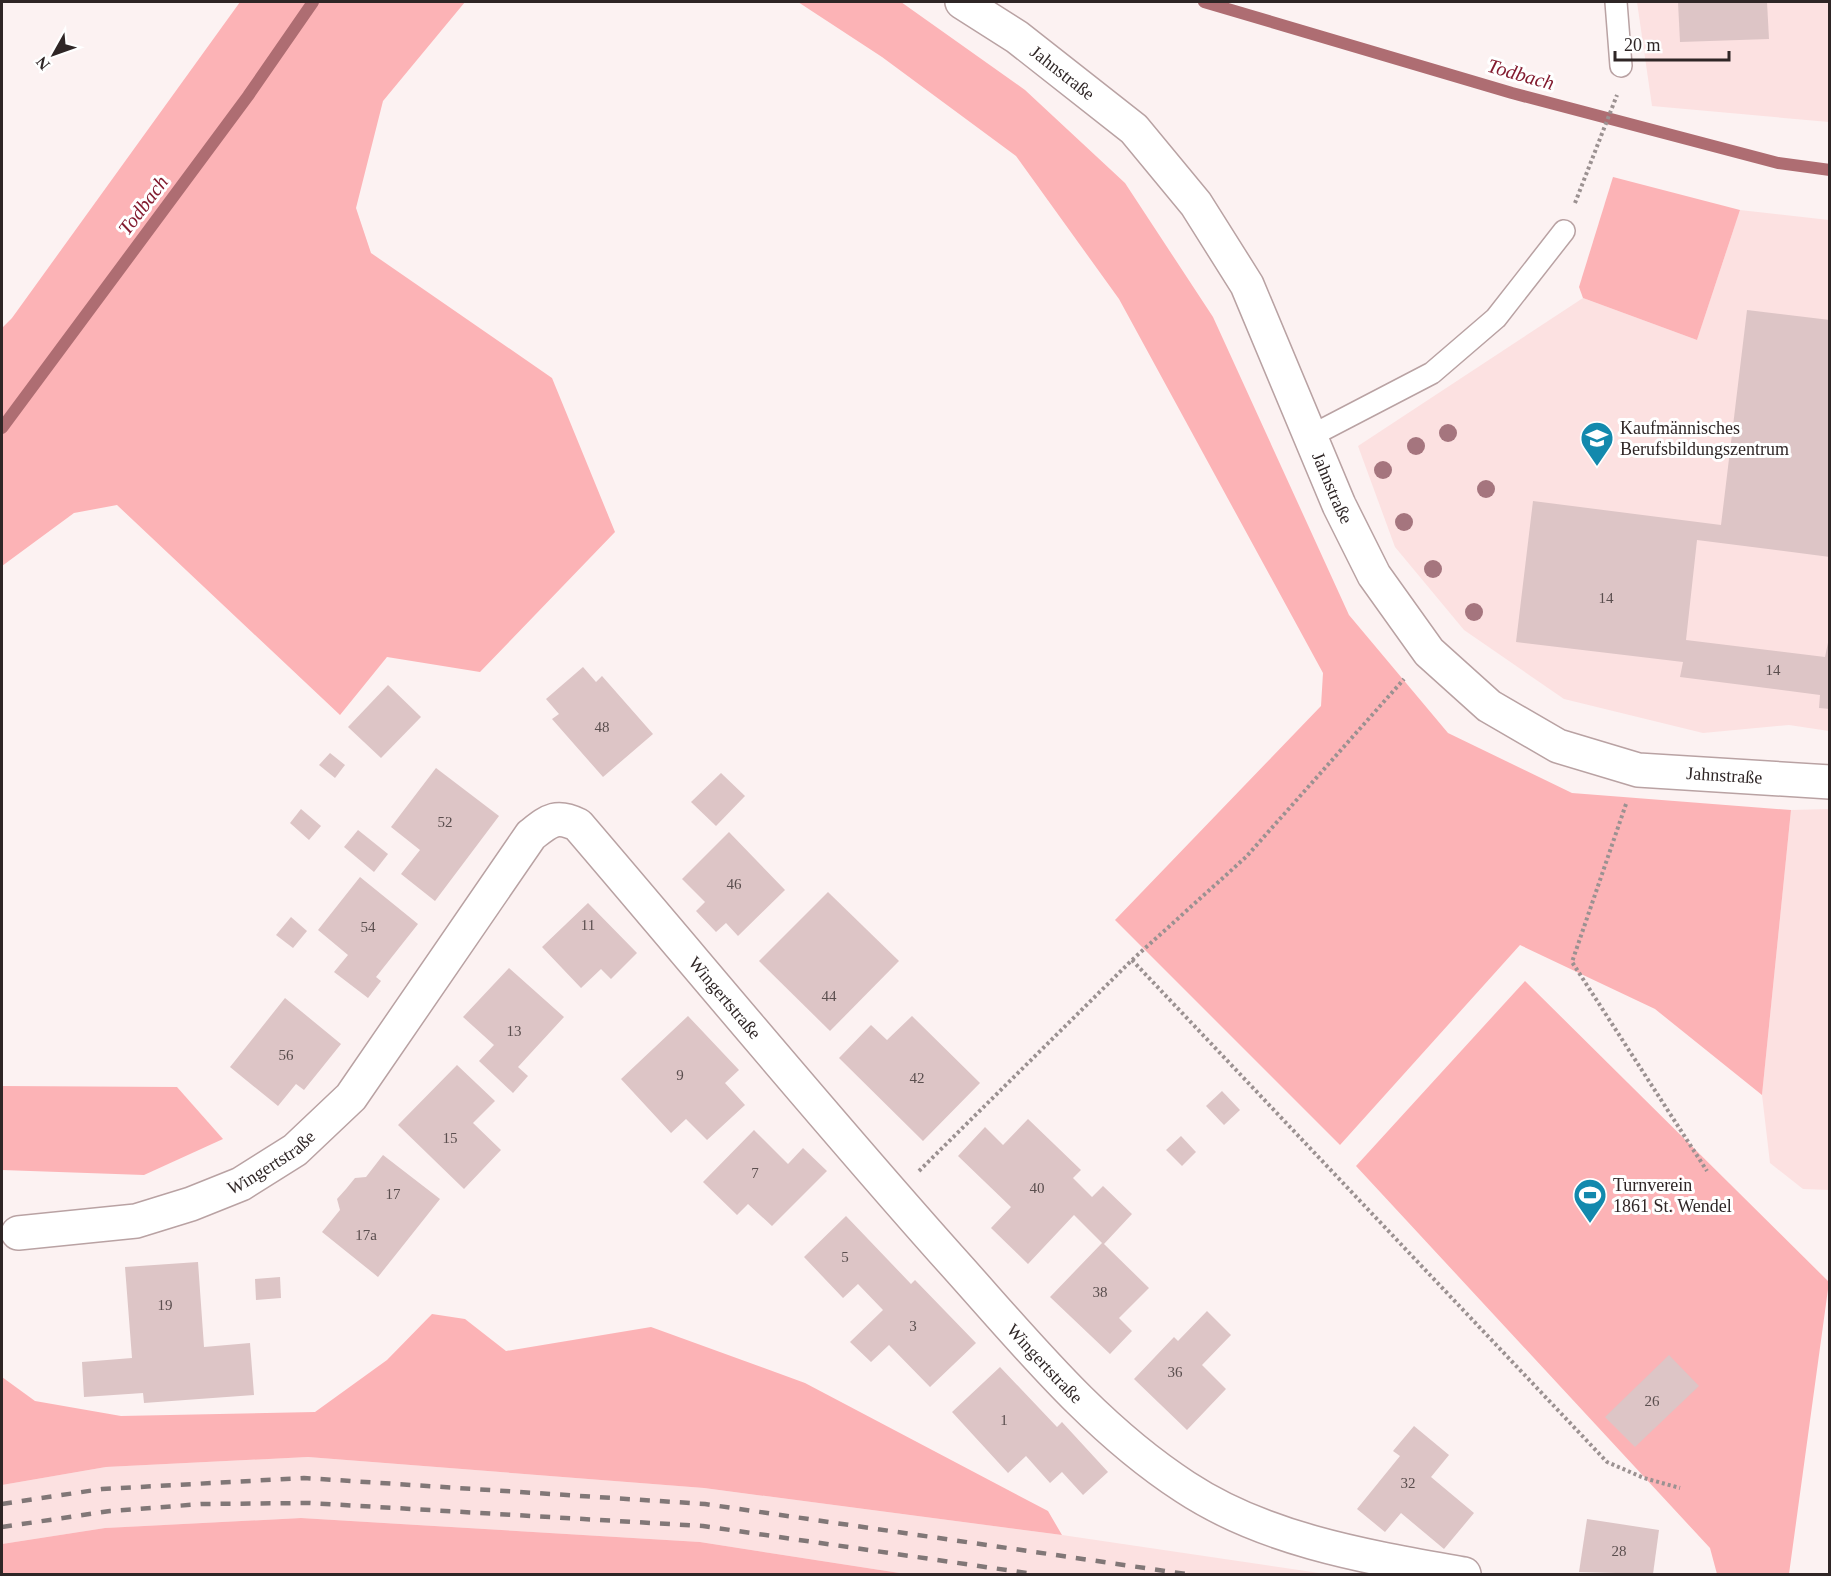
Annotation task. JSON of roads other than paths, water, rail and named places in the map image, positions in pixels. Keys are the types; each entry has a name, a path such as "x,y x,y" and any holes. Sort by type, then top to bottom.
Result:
{"street":[{"name":"Jahnstraße","path":"962,2 1017,37 1134,129 1196,204 1247,285 1309,437 1339,505 1374,575 1429,652 1489,706 1558,746 1638,770 1830,782"},
{"name":"Wingertstraße","path":"18,1233 136,1221 191,1204 241,1184 295,1150 351,1097 531,835 549,821 564,818 578,825 894,1196 1060,1382 1123,1441 1186,1488 1246,1519 1347,1553 1464,1575"}],"lane":[{"path":"1616,2 1621,66"},
{"path":"1309,437 1432,373 1496,318 1564,231"}],"waterway":[{"name":"Todbach","path":"2,428 248,96 313,2"},
{"name":"Todbach","path":"1204,2 1512,93 1778,163 1830,170"}],"railway":[{"path":"2,1504 102,1489 304,1478 705,1504 1186,1574"},
{"path":"2,1527 110,1511 202,1504 309,1503 703,1526 1034,1574"}],"place":[{"name":"Kaufmännisches Berufsbildungszentrum","path":"1597,467"},
{"name":"Turnverein 1861 St. Wendel","path":"1590,1224"}]}
